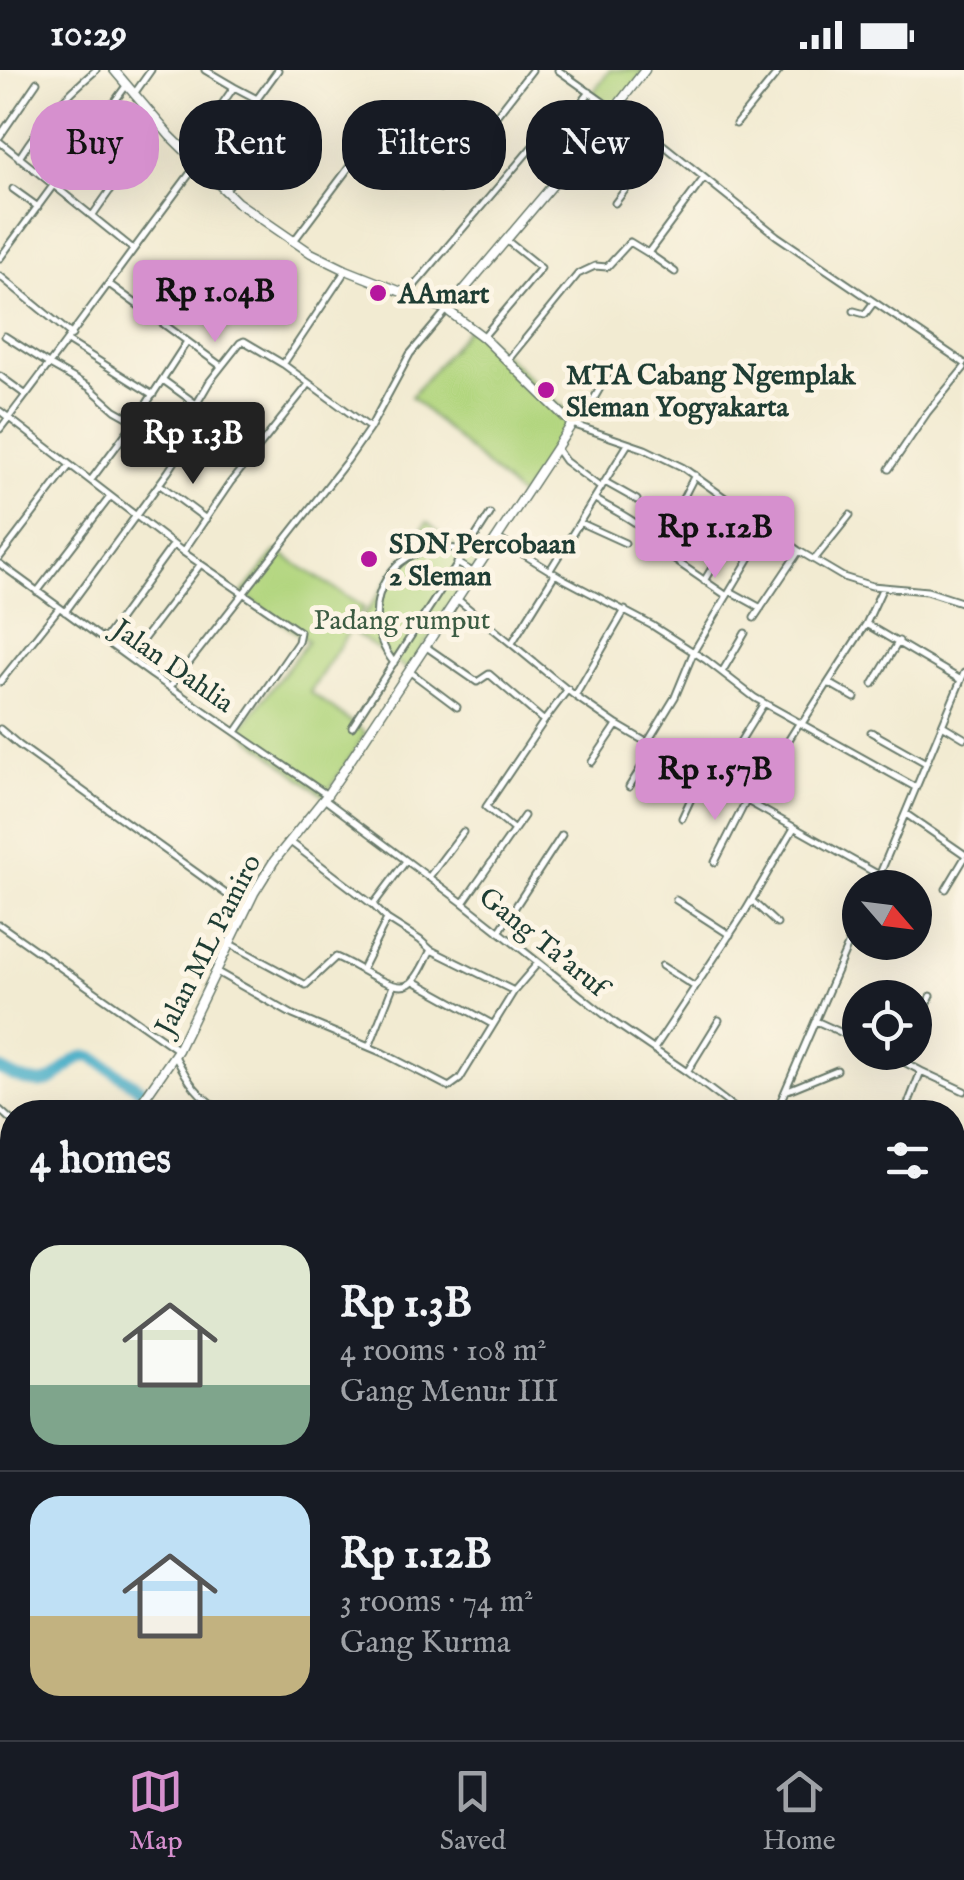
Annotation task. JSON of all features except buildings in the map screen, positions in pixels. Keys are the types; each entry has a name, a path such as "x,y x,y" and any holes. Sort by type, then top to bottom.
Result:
{"street":[{"path":"19,158 63,98 96,70"},
{"path":"114,70 179,144"},
{"path":"134,94 151,70"},
{"path":"205,70 256,99 278,70"},
{"path":"220,78 226,70"},
{"path":"293,242 368,142 440,188 532,70"},
{"path":"558,70 601,100"},
{"path":"622,100 645,70"},
{"path":"766,70 775,77"},
{"path":"736,124 780,70"},
{"path":"30,167 0,139 37,82"},
{"path":"116,100 126,86"},
{"path":"225,100 234,87"},
{"path":"407,294 554,122 568,121 590,92"},
{"path":"664,145 777,236 964,366 889,468"},
{"path":"648,254 704,178"},
{"path":"12,189 38,207"},
{"path":"0,428 179,189"},
{"path":"0,258 50,190"},
{"path":"58,190 133,249"},
{"path":"92,216 110,190"},
{"path":"170,687 322,495 370,428 410,354 548,190"},
{"path":"615,203 625,190"},
{"path":"224,191 293,242 346,270 448,310 575,425 660,456 695,476 814,560 854,582 927,591 964,603"},
{"path":"483,338 541,268 506,240"},
{"path":"507,360 578,274 595,266 607,267 630,242 675,272"},
{"path":"284,364 346,270"},
{"path":"0,276 70,338 153,395"},
{"path":"151,317 180,280"},
{"path":"108,284 221,366"},
{"path":"854,310 865,314 875,301"},
{"path":"5,336 156,433"},
{"path":"196,405 221,366 244,341 284,364 370,428"},
{"path":"90,481 186,343"},
{"path":"575,425 610,372"},
{"path":"0,376 26,396"},
{"path":"163,380 257,448"},
{"path":"182,552 309,384"},
{"path":"0,412 182,552 298,629 298,642 236,732"},
{"path":"0,682 136,517 210,415"},
{"name":"Jalan ML Pamiro","path":"143,1100 177,1053 266,874 326,797 575,425"},
{"path":"512,644 628,444"},
{"path":"556,448 565,461 603,485 637,500"},
{"path":"0,561 70,465"},
{"path":"658,547 695,476"},
{"path":"159,484 206,519"},
{"path":"37,592 110,497"},
{"path":"596,499 650,532 658,547 704,581 760,608"},
{"path":"704,581 745,513"},
{"path":"352,727 490,514"},
{"path":"814,560 850,515"},
{"path":"581,523 625,543"},
{"path":"628,786 675,698 694,652 767,529"},
{"path":"497,538 694,652 747,693 914,787"},
{"path":"104,640 173,545"},
{"path":"394,664 384,648 377,622 379,592 389,573 424,550 466,550"},
{"path":"754,618 799,551"},
{"name":"Jalan Dahlia","path":"0,561 128,658 326,797"},
{"path":"458,563 474,573"},
{"path":"128,658 200,565"},
{"path":"771,768 866,624 883,587"},
{"path":"458,600 617,725 873,870"},
{"path":"576,696 626,610"},
{"path":"866,624 962,677 882,870"},
{"path":"722,672 745,633"},
{"path":"873,684 898,642"},
{"path":"407,643 478,682 489,674 544,721"},
{"path":"409,671 456,707"},
{"path":"829,683 855,698"},
{"path":"514,830 486,807 568,690"},
{"path":"738,745 764,703"},
{"path":"592,762 617,725"},
{"path":"944,726 964,738"},
{"path":"0,729 246,908"},
{"path":"871,732 926,762"},
{"path":"682,818 702,776"},
{"name":"Gang Ta'aruf","path":"326,797 614,1023 724,1100"},
{"path":"715,862 746,801"},
{"path":"906,814 963,853 946,890"},
{"path":"463,902 524,816"},
{"path":"654,1049 752,901 794,828"},
{"path":"429,877 463,832"},
{"path":"499,932 562,835"},
{"path":"289,841 431,950 514,991"},
{"path":"373,904 406,860"},
{"path":"676,900 730,935"},
{"path":"752,901 777,924"},
{"path":"362,968 387,919"},
{"path":"0,924 177,1053 190,1085 204,1100"},
{"path":"230,944 306,985 336,957 393,986 405,986 414,981 431,950"},
{"path":"781,1100 842,959"},
{"path":"216,972 293,1015 451,1087 460,1079 514,991 538,963"},
{"path":"662,966 695,987"},
{"path":"414,981 492,1024"},
{"path":"369,1047 393,986"},
{"path":"687,1072 719,1020"},
{"path":"816,1020 842,1032"},
{"path":"785,1091 837,1070"},
{"path":"910,1100 922,1071 964,1091"}],"green space":[{"path":"610,70 646,70 625,100 600,100 592,94"},
{"path":"471,325 571,416 567,407 580,416 572,416 574,419 521,497 411,397"},
{"name":"Padang rumput","path":"427,522 478,563 408,670 353,632"},
{"path":"277,551 364,608 310,692 366,733 325,797 240,730 308,641 242,594"}],"waterway":[{"path":"0,1069 41,1082 53,1079 76,1060 93,1057 143,1091"}],"place":[{"name":"AAmart","path":"378,293"},
{"name":"MTA Cabang Ngemplak Sleman Yogyakarta","path":"546,390"},
{"name":"SDN Percobaan 2 Sleman","path":"369,559"}]}
